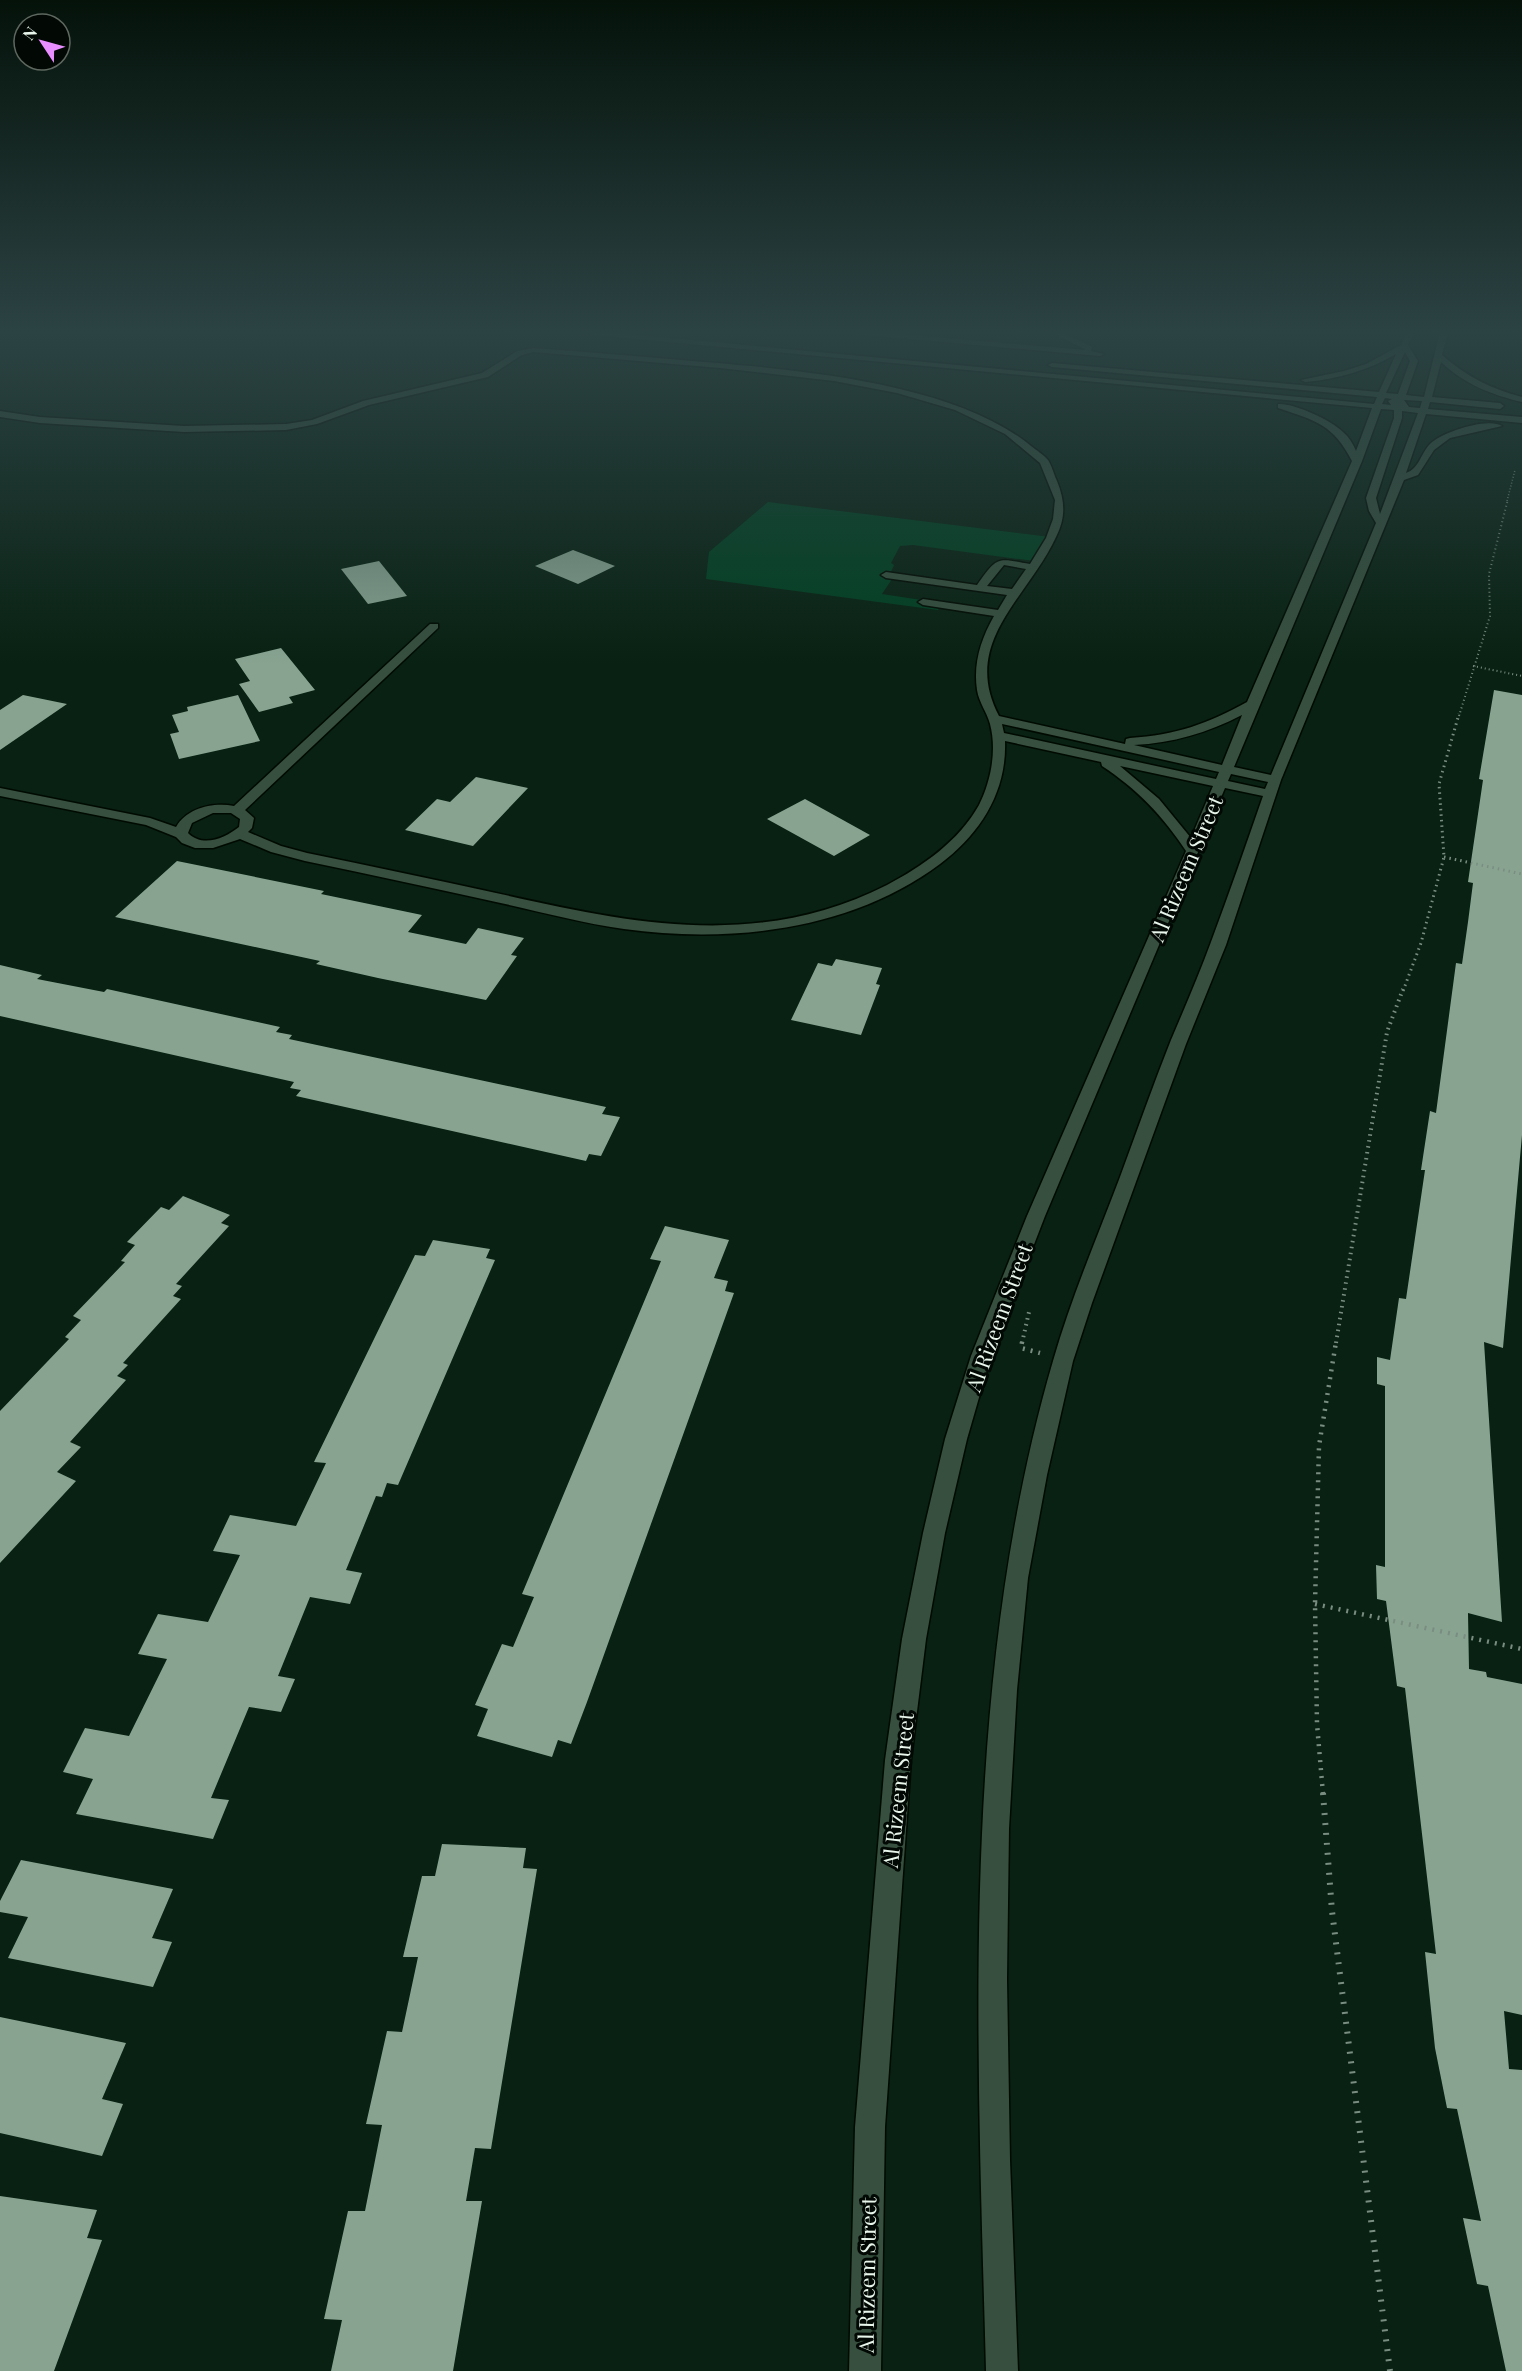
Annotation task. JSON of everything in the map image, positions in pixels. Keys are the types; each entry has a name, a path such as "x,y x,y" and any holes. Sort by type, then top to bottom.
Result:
{"street":[{"path":"240,834 263,845 290,853 616,923 695,930 764,925 830,912 887,891 939,858 963,836 986,806 996,774 999,736 995,719 985,701 982,666 990,631 999,613 1032,567 1055,528 1060,505 1056,484 1036,455 1020,443"},
{"path":"1347,443 1357,461"},
{"name":"Al Rizeem Street","path":"865,2371 870,2127 898,1760 914,1639 934,1533 956,1440 981,1356 1000,1305 1224,776 1252,704 1357,461 1368,443"},
{"path":"1382,524 1371,504 1371,492 1389,443"},
{"path":"1002,2371 995,2160 993,1979 996,1829 1005,1690 1017,1578 1036,1475 1064,1361 1082,1303 1178,1044 1218,945 1273,787 1382,524 1412,443"},
{"path":"1400,478 1416,473 1433,446 1438,443"},
{"path":"980,588 999,563 1032,567"},
{"path":"886,575 1014,593"},
{"path":"923,602 999,613"},
{"path":"237,810 434,626"},
{"path":"1105,742 1145,741 1189,735 1229,718 1252,704"},
{"path":"995,719 1105,742 1224,776 1273,787"},
{"path":"999,736 1096,756 1224,776"},
{"path":"1096,756 1149,794 1166,811 1192,850"},
{"path":"0,792 162,825 181,834 189,842 206,845 225,842 240,834 245,828 247,818 237,810 212,809 195,815 138,819"},
{"path":"181,834 183,824 195,815"}],"path":[{"path":"1390,2371 1332,1911 1317,1724 1315,1604 1319,1446 1387,1032 1421,943 1444,856 1439,784 1490,616 1489,573 1515,470"},
{"path":"1473,666 1522,676"},
{"path":"1444,856 1522,874"},
{"path":"1000,1305 1029,1312 1022,1348 1064,1361"},
{"path":"1315,1604 1522,1649"}],"green space":[{"path":"768,502 1050,537 1034,561 913,545 900,546 891,563 894,565 890,574 997,587 993,593 892,579 882,594 941,603 938,610 706,579 709,552"}],"building":[{"path":"573,550 615,566 578,584 535,566"},
{"path":"379,561 407,596 368,604 341,569"},
{"path":"281,648 315,690 289,697 293,703 259,712 239,684 250,681 235,659"},
{"path":"1494,690 1522,695 1522,1135 1503,1348 1484,1342 1502,1622 1468,1613 1469,1669 1486,1672 1487,1677 1522,1684 1522,2015 1504,2011 1509,2069 1522,2070 1522,2371 1506,2371 1488,2286 1477,2284 1463,2218 1481,2221 1457,2109 1447,2108 1435,2048 1425,1952 1436,1954 1405,1688 1397,1686 1386,1601 1377,1599 1376,1565 1385,1567 1385,1386 1377,1384 1377,1357 1390,1360 1399,1298 1406,1299 1425,1170 1421,1170 1430,1111 1436,1113 1456,963 1462,964 1473,883 1468,882 1483,780 1479,779"},
{"path":"23,695 67,704 0,750 0,710"},
{"path":"238,695 260,741 179,759 170,734 179,732 172,715 188,711 187,707"},
{"path":"476,777 528,788 473,846 405,830 437,799 450,802"},
{"path":"805,799 870,835 834,856 767,819"},
{"path":"177,861 324,891 321,894 422,915 408,932 466,944 478,928 524,938 511,955 517,956 486,1000 378,978 316,964 320,961 115,917"},
{"path":"836,959 882,968 876,984 880,985 861,1035 791,1020 818,963 832,966"},
{"path":"0,965 42,975 37,979 104,992 107,989 280,1027 276,1032 292,1035 289,1039 606,1107 602,1114 620,1117 601,1156 589,1154 586,1161 296,1096 301,1090 290,1088 294,1082 0,1016"},
{"path":"183,1196 230,1215 221,1223 229,1226 176,1284 182,1286 173,1296 181,1299 123,1363 128,1365 117,1376 126,1380 70,1442 81,1447 57,1472 76,1481 0,1563 0,1411 69,1339 65,1337 81,1320 73,1316 125,1262 121,1261 135,1245 127,1242 161,1207 169,1210"},
{"path":"665,1226 729,1240 714,1278 728,1281 725,1291 734,1293 587,1702 571,1744 558,1740 552,1757 477,1736 488,1709 475,1705 502,1644 513,1647 534,1597 522,1594 661,1261 650,1259"},
{"path":"433,1240 490,1249 486,1258 495,1260 398,1485 387,1483 382,1497 376,1496 346,1570 362,1573 350,1604 310,1597 278,1676 295,1679 281,1712 249,1707 211,1798 229,1800 213,1839 76,1814 93,1779 63,1772 85,1728 129,1736 167,1659 138,1654 158,1614 208,1622 240,1555 213,1551 230,1515 296,1526 326,1463 314,1462 415,1255 425,1256"},
{"path":"442,1844 526,1848 523,1868 537,1869 491,2149 475,2148 466,2201 482,2201 453,2371 331,2371 342,2320 324,2319 348,2211 365,2211 382,2125 366,2124 387,2031 402,2032 418,1957 403,1957 422,1876 435,1876"},
{"path":"21,1860 173,1889 152,1938 172,1942 153,1987 8,1958 28,1917 0,1912 0,1901"},
{"path":"0,2017 126,2043 102,2099 123,2104 102,2156 0,2133"},
{"path":"0,2196 97,2210 87,2238 102,2240 54,2371 0,2371"}]}
